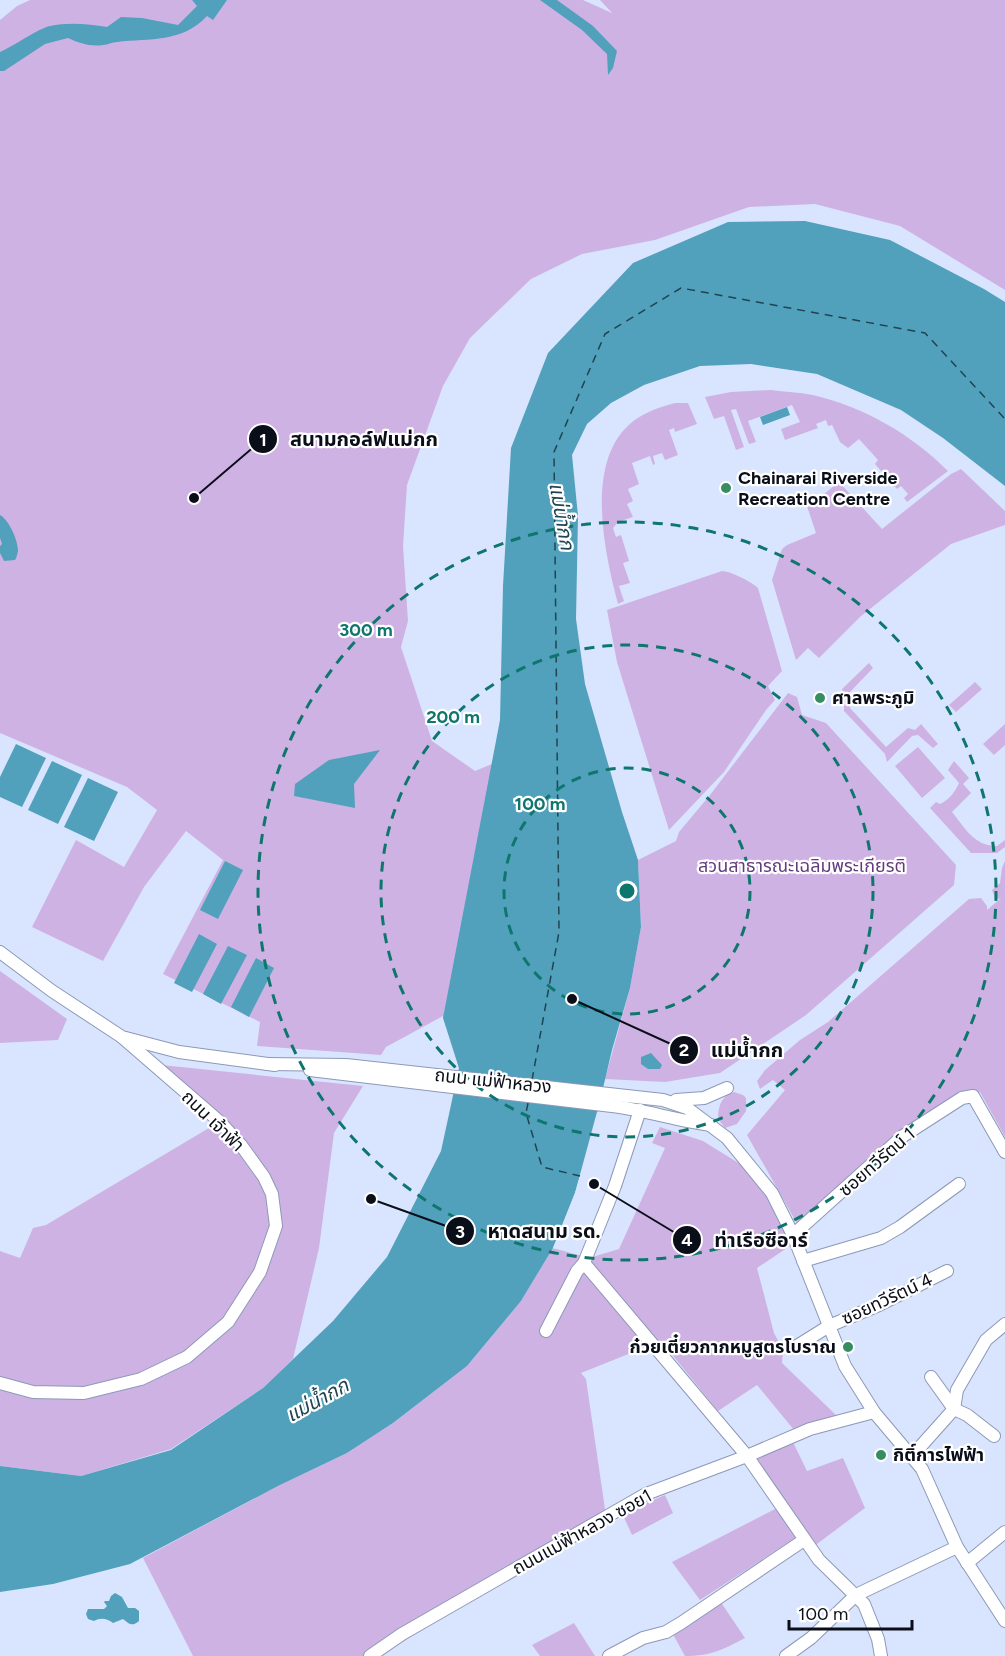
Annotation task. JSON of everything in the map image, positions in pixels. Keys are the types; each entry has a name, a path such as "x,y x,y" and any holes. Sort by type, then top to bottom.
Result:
{"street":[{"name":"ถนน แม่ฟ้าหลวง","path":"0,952 52,991 122,1037 179,1052 267,1064 345,1070 614,1100 663,1100 687,1108 712,1125 734,1145 772,1193 794,1235 845,1366 874,1412 912,1456 930,1484 957,1547 1005,1621"},
{"name":"ถนน เจ้าฟ้า","path":"0,1383 33,1392 84,1393 141,1379 188,1357 228,1322 260,1272 276,1226 272,1194 264,1177 241,1145 219,1122 122,1037"},
{"path":"663,1100 704,1098 728,1088"},
{"name":"ซอยทวีรัตน์ 1","path":"794,1235 903,1136 962,1098 974,1096 1005,1152"},
{"name":"ถนน แม่ฟ้าหลวง","path":"614,1100 681,1122 712,1125"},
{"path":"546,1331 577,1271 584,1263 615,1186 640,1110"},
{"path":"803,1261 881,1238 959,1184"},
{"path":"584,1263 747,1456 804,1539 837,1579 856,1595 869,1614 881,1656"},
{"name":"ซอยทวีรัตน์ 4","path":"797,1346 829,1326 879,1305 947,1271"},
{"path":"912,1456 954,1409 957,1390 986,1340 1005,1324"},
{"path":"931,1377 954,1409 967,1415 994,1436"},
{"name":"ถนนแม่ฟ้าหลวง ซอย1","path":"370,1656 402,1634 646,1494 747,1456 810,1429 874,1412"},
{"path":"967,1563 1003,1537"},
{"path":"609,1656 643,1638 666,1632 681,1623 804,1539"},
{"path":"786,1656 811,1638 856,1595 957,1547"}],"green space":[{"path":"30,0 583,0 612,13 600,0 1005,0 1005,290 900,226 815,204 749,207 655,240 582,254 531,279 470,338 443,386 407,485 403,546 408,621 401,647 432,741 475,771 492,764 486,822 497,927 451,1105 459,1068 443,1016 386,1047 381,1055 257,1046 260,1022 163,974 223,860 186,831 144,887 103,961 32,927 76,840 124,867 157,810 127,787 0,733 0,20 17,6"},
{"path":"771,390 813,395 868,415 918,445 948,471 907,502 904,498 908,494 901,486 897,489 875,464 878,460 859,439 848,448 840,442 832,425 828,426 826,420 816,424 818,428 785,440 781,429 800,422 792,405 748,421 756,442 749,444 736,409 731,410 744,447 736,450 724,416 714,419 705,397 731,392"},
{"path":"675,403 688,403 697,424 675,432 674,428 669,430 678,455 665,460 662,453 653,456 655,464 653,465 650,456 632,463 639,484 628,489 633,501 627,504 633,517 618,522 613,528 616,537 621,535 629,561 623,563 630,583 619,586 624,601 618,604 604,539 602,491 605,469 612,448 628,425 647,413"},
{"path":"961,469 1005,511 1005,525 951,544 860,617 819,658 808,648 796,660 772,580 782,549 816,533 805,500 824,494 839,482 882,529 951,474"},
{"path":"722,571 741,577 758,588 782,671 768,686 775,700 724,772 669,830 617,662 607,610"},
{"path":"869,663 873,668 850,692 850,708 886,747 908,728 915,730 921,724 938,744 933,748 918,735 912,736 887,762 885,754 844,711 842,689"},
{"path":"975,682 982,689 956,712 949,705"},
{"name":"สวนสาธารณะเฉลิมพระเกียรติ","path":"788,693 797,697 802,715 826,723 956,865 954,885 806,1015 720,1073 665,1082 605,1079 630,988 641,927 638,860 676,841 679,832"},
{"path":"1005,724 1005,745 994,755 983,744"},
{"path":"918,747 945,778 922,798 895,766"},
{"path":"954,761 969,778 963,784 971,793 952,812 966,830 982,843 997,846 1005,840 1005,847 997,853 971,853 930,808 936,802 940,804 946,800 959,783 948,770"},
{"path":"1005,861 1005,1137 980,1092 903,1136 800,1229 747,1135 785,1090 773,1080 760,1089 757,1081 765,1070 800,1040 828,1022 969,899 981,898 987,910 1001,898 996,900 992,890 1000,883"},
{"path":"0,971 67,1019 58,1040 0,1043"},
{"path":"152,1064 363,1086 334,1133 319,1248 293,1359 263,1388 171,1449 81,1476 0,1466 0,1251 20,1258 33,1228 46,1225 219,1122"},
{"path":"734,1092 746,1098 746,1111 737,1124 725,1128 718,1119 720,1106 726,1096"},
{"path":"660,1127 703,1141 745,1167 778,1213 790,1246 757,1268 774,1333 783,1350 782,1363 837,1416 794,1430 757,1385 718,1411 661,1341 581,1373 586,1379 606,1516 380,1656 193,1656 143,1558 278,1486 347,1453 393,1423 467,1366 521,1301 553,1248 589,1258 619,1249 665,1148 652,1143"},
{"path":"791,1438 807,1471 843,1458 865,1508 813,1547 747,1456"},
{"path":"665,1495 673,1513 632,1535 622,1513"},
{"path":"779,1507 797,1537 700,1600 672,1562"},
{"path":"718,1598 745,1638 716,1652 685,1656 670,1629"},
{"path":"574,1623 595,1656 540,1656 532,1645"}],"water":[{"path":"192,0 227,0 213,20 207,16 197,25 176,35 115,42 107,45 85,44 68,38 45,44 4,71 0,71 0,52 45,27 86,24 107,27 121,17 142,18 178,25 197,6"},
{"path":"540,0 557,0 593,26 617,51 613,68 608,75 607,54 582,30"},
{"path":"805,221 890,240 1005,302 1005,486 943,438 901,410 817,374 751,364 700,366 644,385 611,403 587,424 572,455 578,516 576,619 585,684 638,860 641,927 630,988 612,1050 591,1139 575,1193 553,1248 521,1301 467,1366 393,1423 347,1453 278,1486 130,1564 53,1584 0,1592 0,1466 81,1476 171,1450 263,1388 333,1321 387,1257 441,1151 459,1068 443,1018 500,720 503,586 511,448 548,353 633,263 728,222"},
{"path":"787,407 790,415 763,425 760,417"},
{"path":"0,515 7,521 15,536 18,551 15,560 4,561 0,553 2,544"},
{"path":"16,744 46,758 22,807 0,797 0,777"},
{"path":"380,750 354,784 355,808 294,796 295,784 329,760"},
{"path":"52,761 82,775 58,824 28,810"},
{"path":"88,778 118,792 94,841 64,827"},
{"path":"225,861 243,870 218,919 200,910"},
{"path":"199,934 217,944 192,992 174,983"},
{"path":"228,946 247,955 221,1004 203,994"},
{"path":"256,958 274,968 249,1017 231,1007"},
{"path":"651,1053 662,1065 660,1069 648,1069 641,1064 641,1057"},
{"path":"115,1593 122,1597 128,1608 135,1608 139,1611 137,1623 132,1624 123,1619 113,1623 104,1619 94,1621 88,1619 86,1614 88,1609 104,1609 107,1606 104,1602 109,1601"}],"pier":[{"path":"597,1112 600,1113 594,1140 578,1193 556,1249 553,1248 575,1193"}],"ferry route":[{"path":"532,1080 559,932 554,452 605,334 681,288 925,333 1005,419"},
{"path":"528,1103 526,1113 542,1167 580,1176"}],"place":[{"name":"Chainarai Riverside Recreation Centre","path":"726,488"},
{"name":"สนามกอล์ฟแม่กก","path":"194,498"},
{"name":"ศาลพระภูมิ","path":"820,698"},
{"name":"แม่น้ำกก","path":"572,999"},
{"name":"ท่าเรือซีอาร์","path":"594,1184"},
{"name":"หาดสนาม รด.","path":"371,1199"},
{"name":"ก๋วยเตี๋ยวกากหมูสูตรโบราณ","path":"848,1347"},
{"name":"กิติ์การไฟฟ้า","path":"881,1455"}]}
